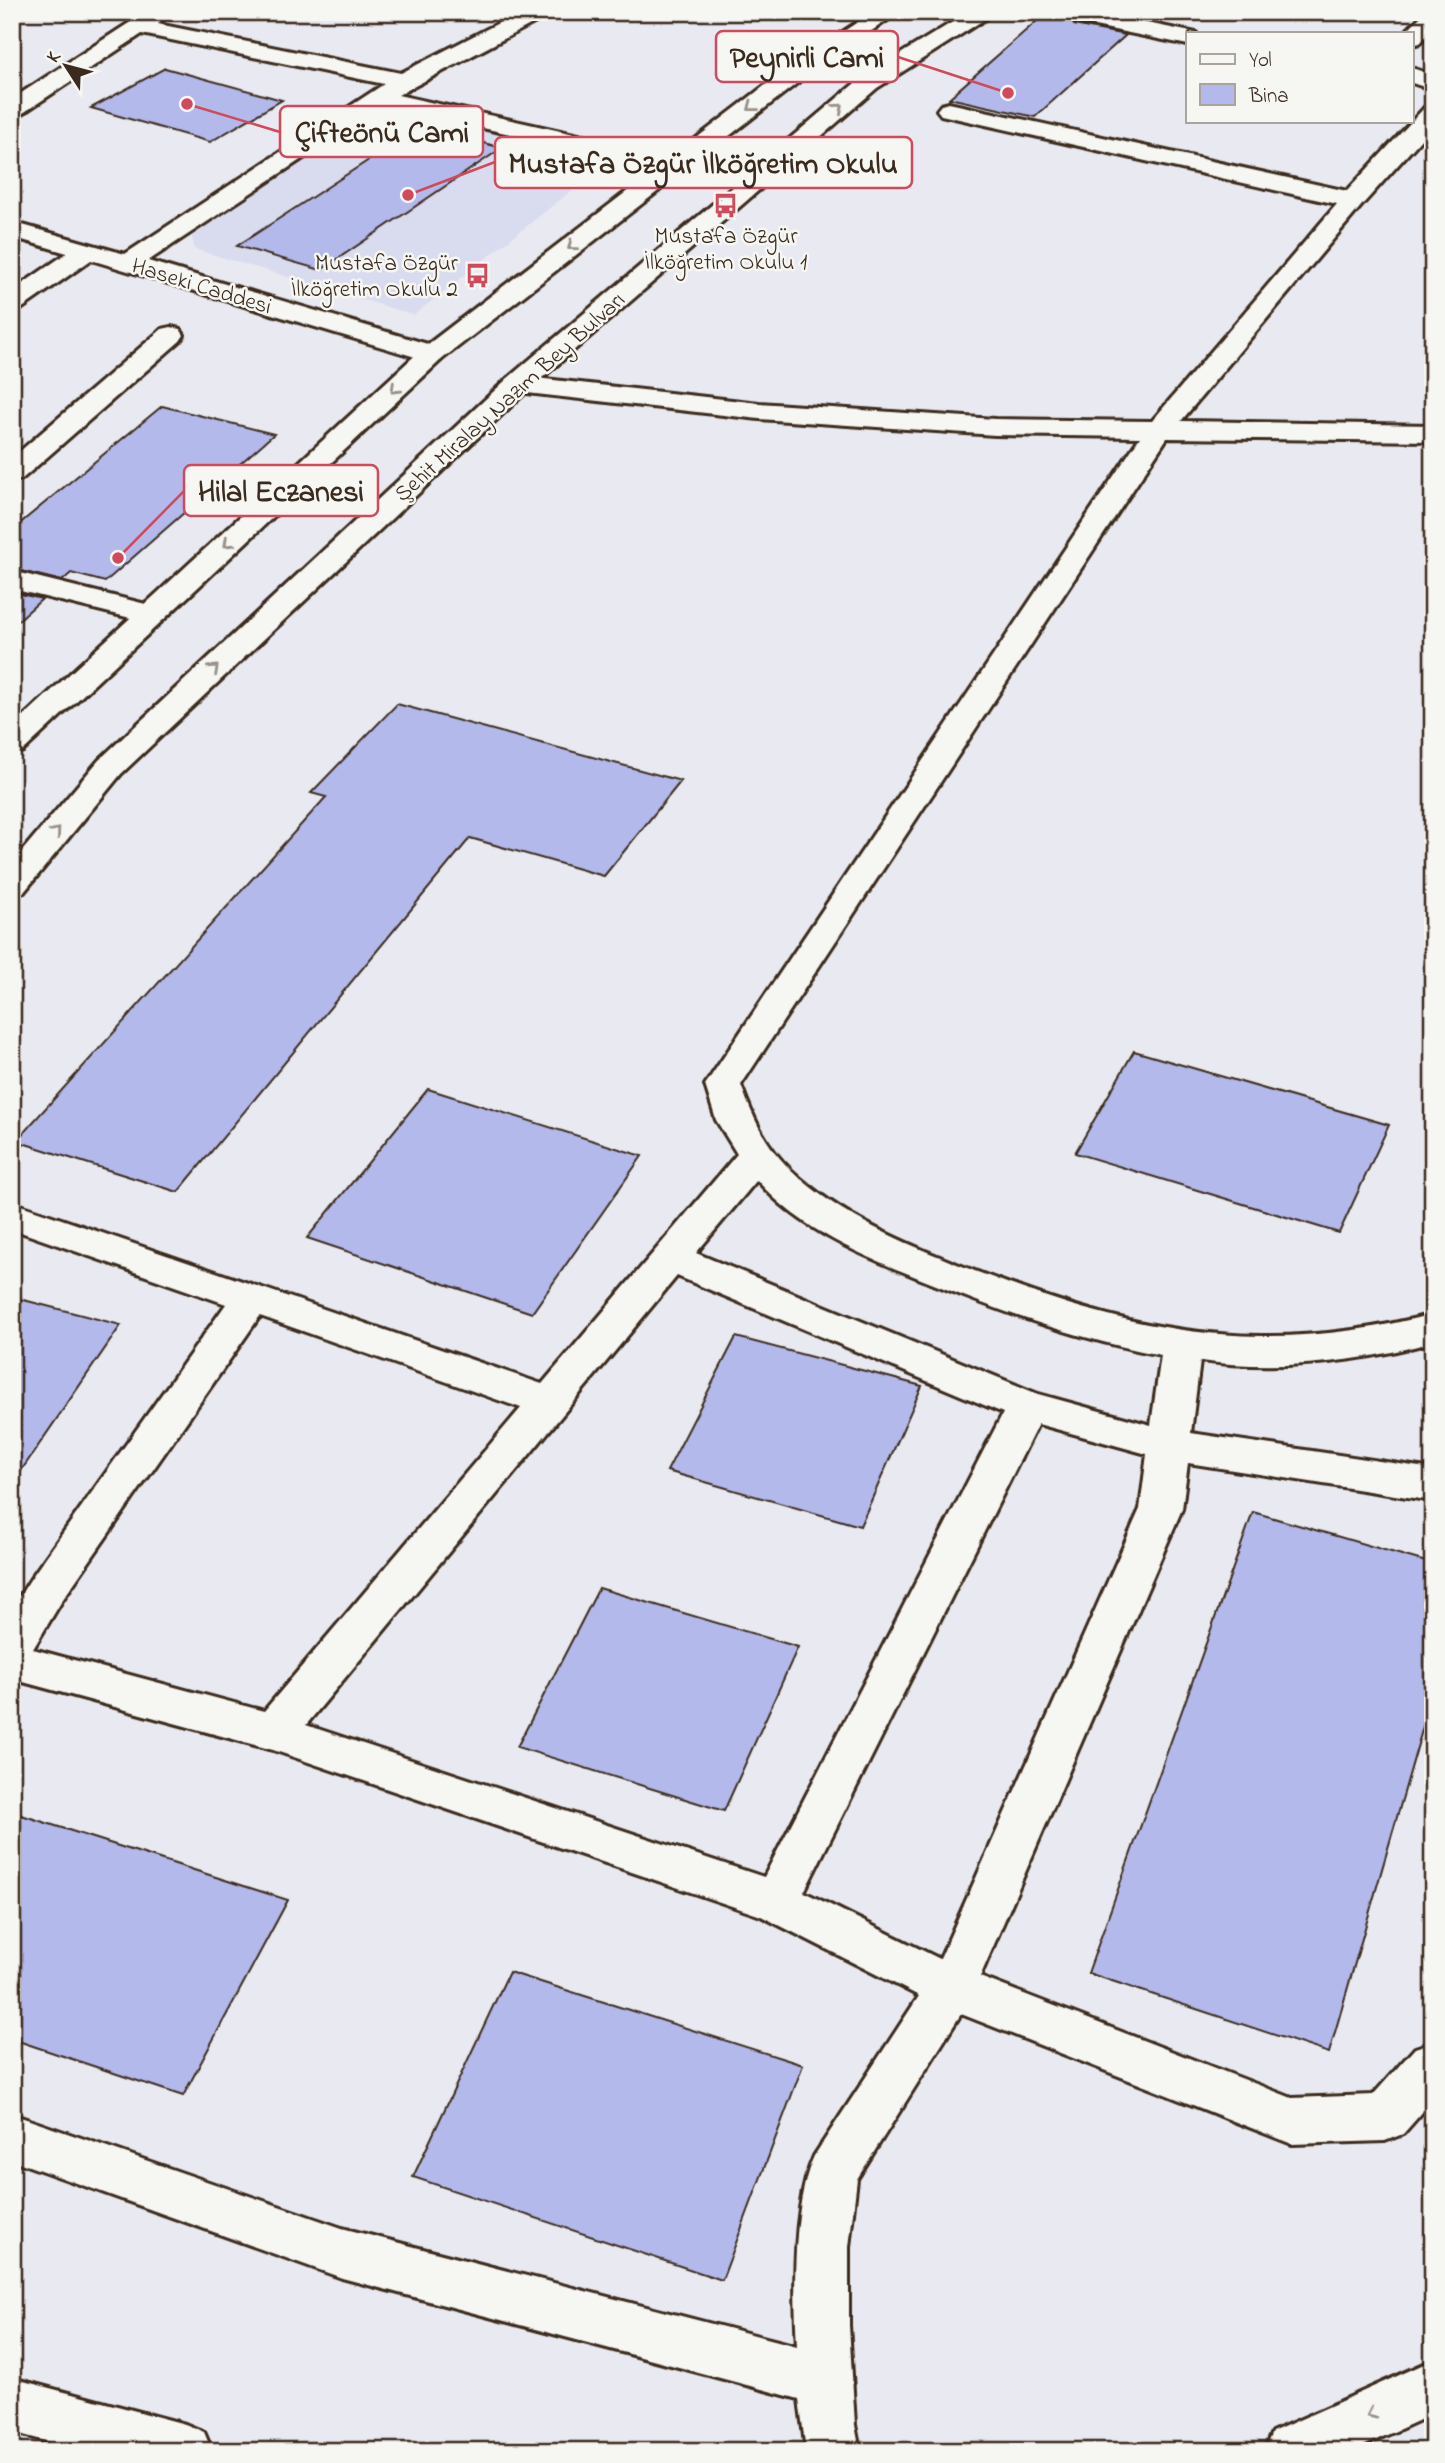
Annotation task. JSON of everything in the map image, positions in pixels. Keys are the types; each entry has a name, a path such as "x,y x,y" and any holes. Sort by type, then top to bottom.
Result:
{"street":[{"path":"12,110 161,12"},
{"path":"129,263 404,81 537,12"},
{"path":"12,744 432,355 797,72 888,12"},
{"name":"Şehit Miralay Nazım Bey Bulvarı","path":"12,885 110,767 518,384 869,83 985,12"},
{"path":"1083,17 1186,38"},
{"path":"1414,36 1433,17"},
{"path":"139,27 404,81"},
{"path":"1414,76 1433,83"},
{"path":"379,98 678,164"},
{"path":"949,110 1353,200"},
{"path":"1433,112 1353,200 1158,431 723,1085 736,1120 757,1155 787,1188 804,1202 863,1240 1018,1302 1082,1324 1219,1350 1312,1352 1395,1340 1433,1328"},
{"name":"Haseki Caddesi","path":"12,229 432,355"},
{"path":"12,303 86,251"},
{"path":"12,269 46,280"},
{"path":"18,461 171,335"},
{"path":"518,384 786,413 995,427 1433,433"},
{"path":"12,580 151,614"},
{"path":"273,1732 757,1155"},
{"path":"12,1215 550,1402"},
{"path":"670,1258 1027,1406 1169,1445 1433,1485"},
{"path":"12,1646 48,1587 252,1298"},
{"path":"833,2451 822,2325 823,2247 832,2173 951,1988 1161,1508 1182,1345"},
{"path":"776,1901 1027,1406"},
{"path":"12,1661 273,1732 776,1901 951,1988 1292,2121 1385,2118 1433,2064"},
{"path":"12,2137 342,2253 825,2380"},
{"path":"1291,2451 1433,2386"},
{"path":"12,2405 185,2451"}],"shaded area":[{"path":"407,106 618,154 414,315 194,249 192,236 375,109"}],"building":[{"path":"1047,12 1072,12 1070,18 1074,25 1126,35 1035,117 949,98"},
{"path":"165,68 282,100 210,142 91,108"},
{"path":"421,126 502,148 321,270 237,246"},
{"path":"162,406 274,434 105,582 71,573 62,581 12,569 12,530"},
{"path":"12,592 42,599 12,626"},
{"path":"397,704 681,781 604,876 470,838 178,1192 16,1141 326,797 311,793"},
{"path":"1134,1051 1389,1125 1339,1233 1075,1153"},
{"path":"428,1089 642,1156 532,1313 307,1238"},
{"path":"12,1297 121,1325 12,1484"},
{"path":"736,1337 922,1386 860,1526 667,1471"},
{"path":"1253,1512 1433,1564 1433,1692 1329,2053 1088,1973"},
{"path":"599,1588 798,1647 724,1811 517,1747"},
{"path":"12,1812 288,1900 183,2096 12,2039"},
{"path":"509,1972 803,2065 722,2280 413,2177"}],"place":[{"name":"Peynirli Cami","path":"1008,93"},
{"name":"Çifteönü Cami","path":"187,104"},
{"name":"Mustafa Özgür İlköğretim Okulu","path":"408,195"},
{"name":"Mustafa Özgür İlköğretim Okulu 1","path":"726,205"},
{"name":"Mustafa Özgür İlköğretim Okulu 2","path":"478,275"},
{"name":"Hilal Eczanesi","path":"118,558"}]}
